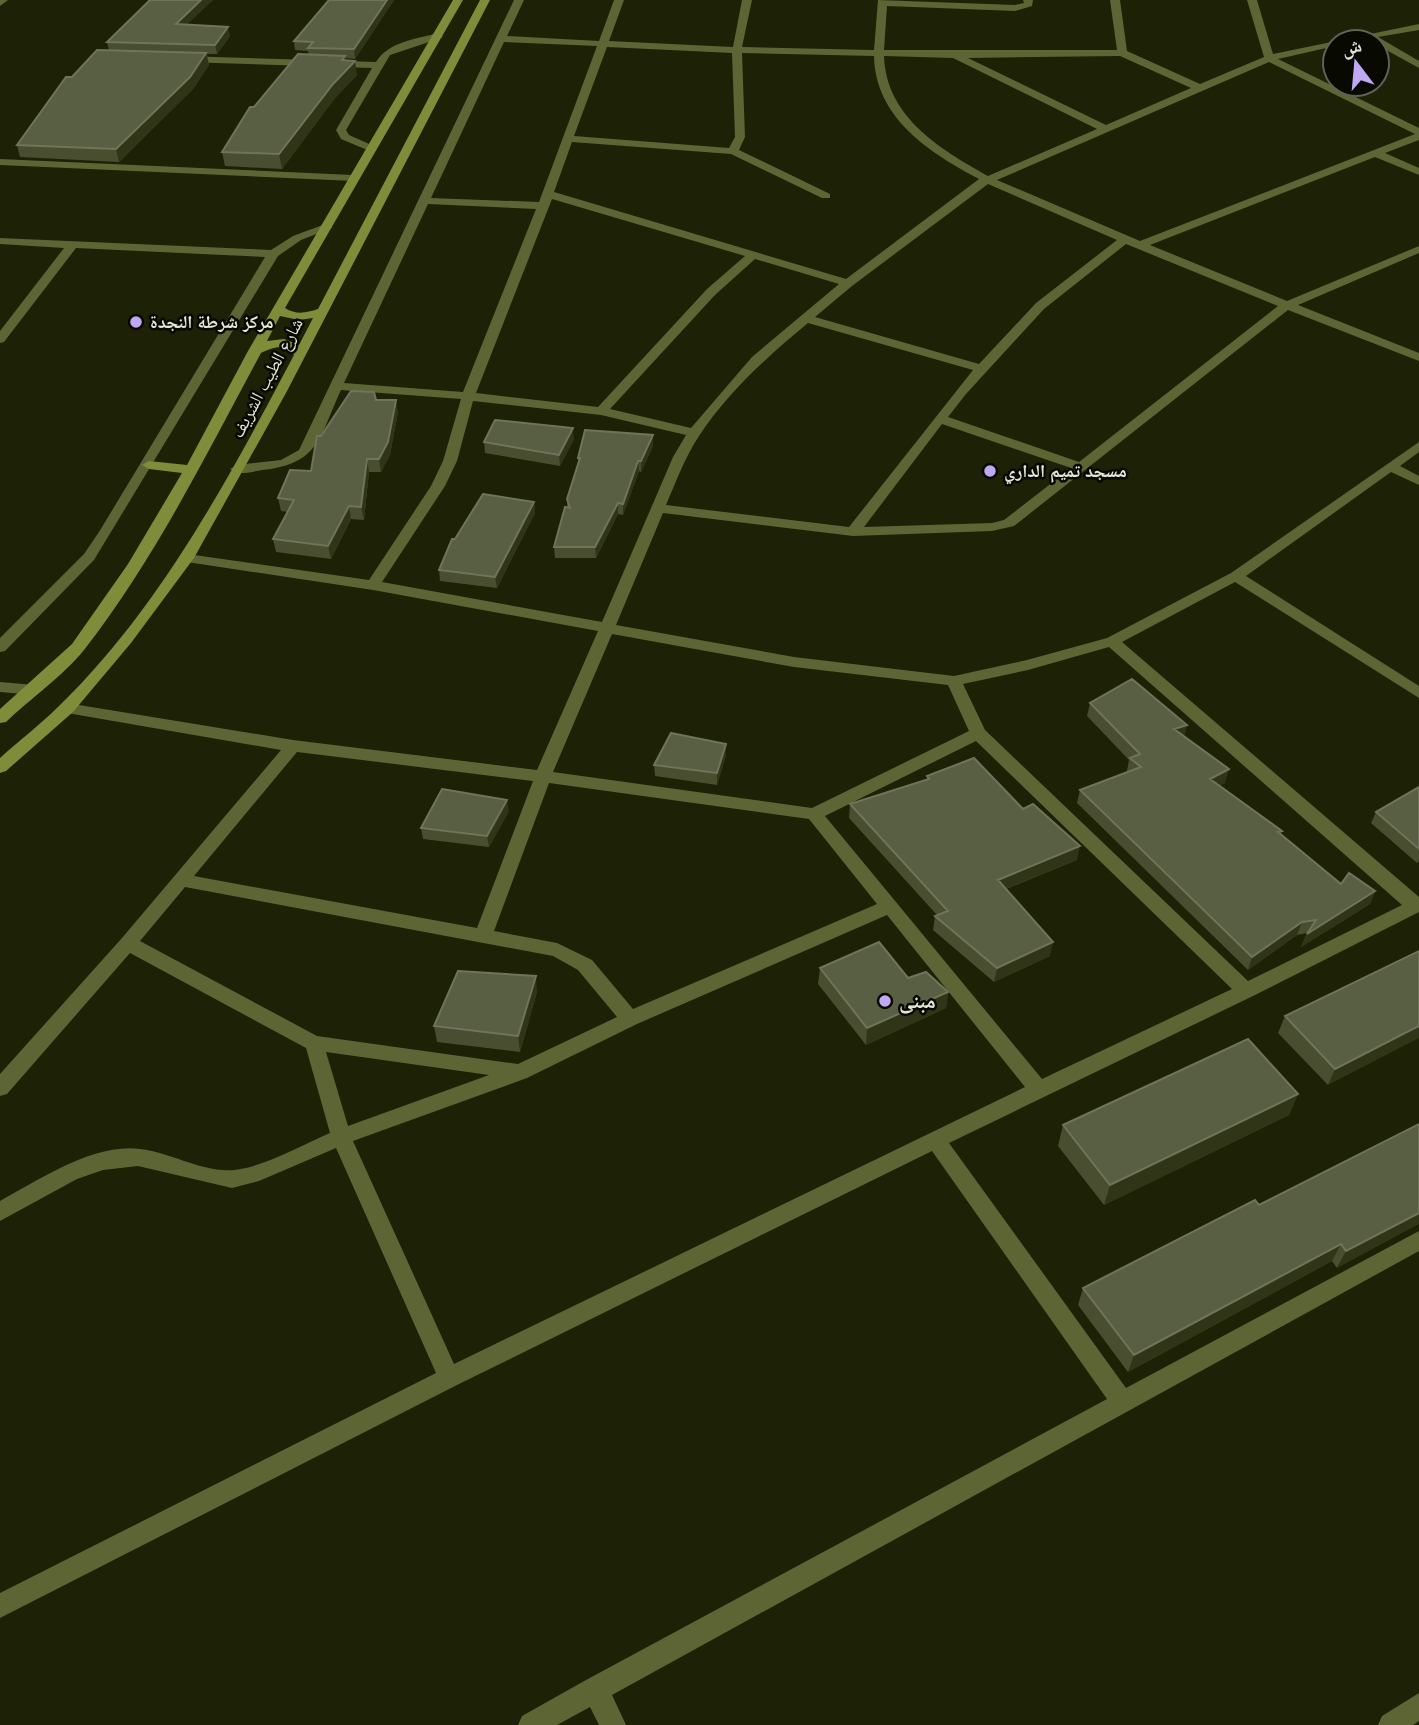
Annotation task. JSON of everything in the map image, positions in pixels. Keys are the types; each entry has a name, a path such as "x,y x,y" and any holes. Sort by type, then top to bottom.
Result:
{"main road":[{"name":"شارع الطيب الشريف","path":"0,718 35,690 77,648 105,612 191,470 254,351 457,0"},
{"name":"شارع الطيب الشريف","path":"0,766 67,708 127,640 187,558 321,312 485,0"},
{"path":"278,309 290,317 321,312"},
{"path":"254,351 279,342 293,346 299,353"},
{"path":"149,465 191,470"}],"street":[{"path":"237,469 272,467 296,459 305,452 519,0"},
{"path":"373,585 438,486 450,461 468,396 545,200 619,0"},
{"path":"733,151 740,137 737,50 747,0"},
{"path":"1028,0 1029,4 1015,8 883,1 880,53 882,88 906,125 930,144 986,179 1286,306 1419,357"},
{"path":"1115,0 1122,53"},
{"path":"1252,0 1269,58 1419,134"},
{"path":"1391,33 1419,27"},
{"path":"372,149 345,137 341,130 391,50 438,36"},
{"path":"501,39 737,50 954,55 1122,53 1198,87"},
{"path":"482,937 543,776 658,508 694,433 756,360 848,283 986,179 1269,58 1321,46"},
{"path":"1391,49 1419,65"},
{"path":"954,55 1104,128"},
{"path":"172,58 380,65"},
{"path":"1140,245 1419,134"},
{"path":"568,139 733,151 826,196"},
{"path":"1373,152 1419,172"},
{"path":"0,162 353,178"},
{"path":"426,201 545,200 848,283"},
{"path":"0,647 89,557 149,465 273,254 297,238 328,226"},
{"path":"853,532 940,419 1040,306 1125,239"},
{"path":"0,241 273,254"},
{"path":"0,339 73,244"},
{"path":"658,508 853,532 992,527 1009,523 1286,306 1419,249"},
{"path":"601,411 711,292 753,255"},
{"path":"806,318 982,369"},
{"path":"337,386 468,396 601,411 694,433"},
{"path":"940,419 1081,467"},
{"path":"187,558 373,585 794,662 954,681 1028,665 1112,641 1236,576 1419,446"},
{"path":"1392,467 1419,481"},
{"path":"1236,576 1419,694"},
{"path":"0,1606 449,1378 1039,1089 1246,991 1417,905 1112,641"},
{"path":"954,681 978,733 1246,991"},
{"path":"0,687 35,690"},
{"path":"67,708 293,746 543,776 814,814 978,733"},
{"path":"0,1088 128,943 293,746"},
{"path":"814,814 1039,1089"},
{"path":"180,880 557,950 585,965 630,1019"},
{"path":"0,1212 70,1172 103,1161 138,1157 232,1179 268,1169 341,1137 520,1072 630,1019 888,907"},
{"path":"128,943 314,1043 520,1072"},
{"path":"314,1043 341,1137 449,1378"},
{"path":"935,1140 1123,1402"},
{"path":"531,1725 1419,1240"},
{"path":"595,1689 613,1725"},
{"path":"1391,1725 1419,1706"}],"building":[{"path":"150,0 201,0 176,24 228,27 215,45 107,42"},
{"path":"329,0 387,0 354,49 308,48 313,42 294,41"},
{"path":"97,50 206,53 190,77 116,149 17,145 66,77 72,77"},
{"path":"298,54 345,56 342,60 355,61 333,84 279,154 222,152 250,107 254,107"},
{"path":"351,391 374,392 376,400 396,400 388,442 379,459 367,459 361,507 349,506 328,546 273,539 294,500 278,498 290,470 311,471 317,436 321,436"},
{"path":"495,420 573,428 559,455 484,442"},
{"path":"585,430 653,435 641,461 638,461 623,504 618,503 595,547 554,547 565,507 570,508 567,499 580,458"},
{"path":"483,494 534,502 495,577 439,570 452,539 455,539"},
{"path":"1132,679 1187,725 1174,729 1229,769 1210,779 1282,831 1278,832 1341,884 1349,873 1375,891 1307,934 1316,920 1302,922 1252,957 1080,790 1141,767 1130,758 1140,754 1090,703"},
{"path":"671,733 726,744 717,773 654,765"},
{"path":"974,758 1023,809 1033,804 1080,846 998,880 1053,942 997,968 935,916 948,911 850,804 929,779 927,776"},
{"path":"1419,787 1419,849 1376,812"},
{"path":"442,789 507,800 487,836 421,828"},
{"name":"مبنى","path":"879,942 908,978 926,972 948,992 867,1028 820,968"},
{"path":"1419,951 1419,1026 1335,1069 1285,1016"},
{"path":"458,971 536,976 518,1036 434,1026"},
{"path":"1248,1039 1298,1094 1110,1185 1063,1125"},
{"path":"1419,1124 1419,1213 1346,1251 1341,1244 1134,1355 1083,1288 1255,1200 1259,1205"}],"place":[{"name":"مركز شرطة النجدة","path":"136,322"},
{"name":"مسجد تميم الداري","path":"990,471"},
{"name":"مبنى","path":"885,1001"}]}
